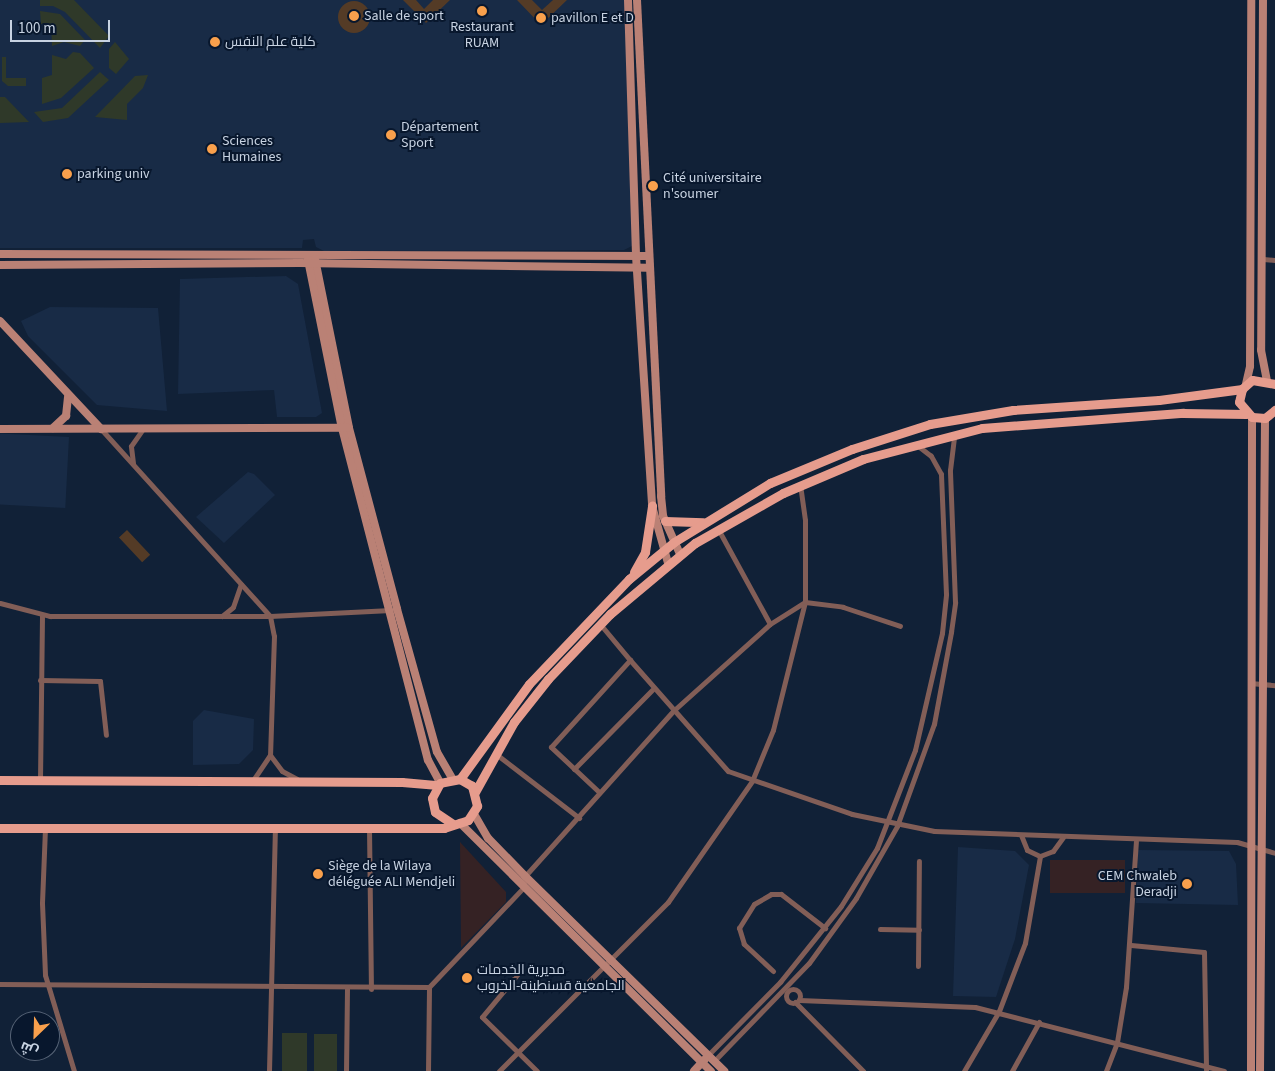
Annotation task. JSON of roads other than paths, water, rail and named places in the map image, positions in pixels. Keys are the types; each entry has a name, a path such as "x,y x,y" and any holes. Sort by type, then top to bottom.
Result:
{"main road":[{"path":"628,0 636,268 652,506 645,552 629,579"},
{"path":"637,0 647,256 661,519 664,550 668,563"},
{"path":"1251,0 1250,366 1239,402 1249,416 1251,1071"},
{"path":"0,780 253,780 439,784 456,779 529,684 629,579 674,542 742,497 798,470 930,424 1013,410 1169,399 1272,383 1261,350 1263,0"},
{"path":"0,254 647,256"},
{"path":"310,254 308,263 345,428 393,610 428,760 439,784 432,806 440,818 456,823 706,1068"},
{"path":"310,254 317,264 345,428"},
{"path":"0,265 308,263 648,268"},
{"path":"0,321 68,397 101,429"},
{"path":"644,385 654,384"},
{"path":"51,429 66,416 68,397"},
{"path":"724,1071 609,960 488,838 474,814 476,792 495,753 548,678 600,624 668,563 718,530 800,484 914,444 954,434 1052,421 1183,413 1249,416 1272,415 1260,684 1260,1071"},
{"path":"0,429 345,428"},
{"path":"652,506 680,554"},
{"path":"661,519 703,522"},
{"path":"393,610 437,752 456,779 476,792"},
{"path":"0,828 436,829 456,823 474,814"},
{"path":"694,1071 706,1068 711,1058"}],"street":[{"path":"1263,259 1275,260"},
{"path":"101,429 270,616 274,636 270,755 253,780"},
{"path":"134,466 131,446 142,430"},
{"path":"711,1058 787,989 835,928 898,826 934,724 944,678 955,602 950,470 954,434"},
{"path":"711,1058 780,982 825,928 877,848 887,824 927,704 942,634 946,560 941,474 931,456 914,444"},
{"path":"499,1071 668,902 752,781 773,730 804,602 806,520 800,484"},
{"path":"718,530 770,624"},
{"path":"946,560 954,559"},
{"path":"222,616 233,608 241,584"},
{"path":"428,1071 429,987 523,888 524,876 579,818 599,792 673,712 770,624 804,602 843,607 900,626"},
{"path":"0,603 42,615 270,616 393,610"},
{"path":"40,780 42,615"},
{"path":"600,624 652,690 721,765 752,781 898,826 1136,841 1250,844 1260,846 1275,853"},
{"path":"599,792 554,752 552,742 630,660"},
{"path":"40,680 100,681 106,735"},
{"path":"1250,683 1275,685"},
{"path":"574,769 652,690"},
{"path":"495,753 579,818"},
{"path":"270,755 282,771 301,781"},
{"path":"45,828 42,903 47,983 74,1071"},
{"path":"369,828 371,989"},
{"path":"269,1071 275,829"},
{"path":"1021,835 1027,850 1040,856 1053,851 1063,836"},
{"path":"1106,1071 1117,1042 1131,945 1136,841"},
{"path":"964,1071 998,1011 1025,943 1040,856"},
{"path":"918,966 920,861"},
{"path":"773,971 744,944 739,928 754,904 771,894 780,894 825,928"},
{"path":"880,929 919,930"},
{"path":"1131,945 1204,952 1206,1068"},
{"path":"521,970 482,1017 537,1071"},
{"path":"780,982 787,989 799,991 797,1001"},
{"path":"0,984 47,983 371,989 429,987"},
{"path":"346,988 346,1071"},
{"path":"787,989 788,999 797,1001 952,1005 998,1011 1117,1042 1206,1068 1224,1071"},
{"path":"797,1001 863,1071"},
{"path":"1012,1071 1039,1022"}],"place":[{"name":"Restaurant RUAM","path":"482,11"},
{"name":"Salle de sport","path":"354,16"},
{"name":"pavillon E et D","path":"541,18"},
{"name":"كلية علم النفس","path":"215,42"},
{"name":"Département Sport","path":"391,135"},
{"name":"Sciences Humaines","path":"212,149"},
{"name":"parking univ","path":"67,174"},
{"name":"Cité universitaire n'soumer","path":"653,186"},
{"name":"Siège de la Wilaya déléguée ALI Mendjeli","path":"318,874"},
{"name":"CEM Chwaleb Deradji","path":"1187,884"},
{"name":"مديرية الخدمات الجامعية قسنطينة-الخروب","path":"467,978"}]}
